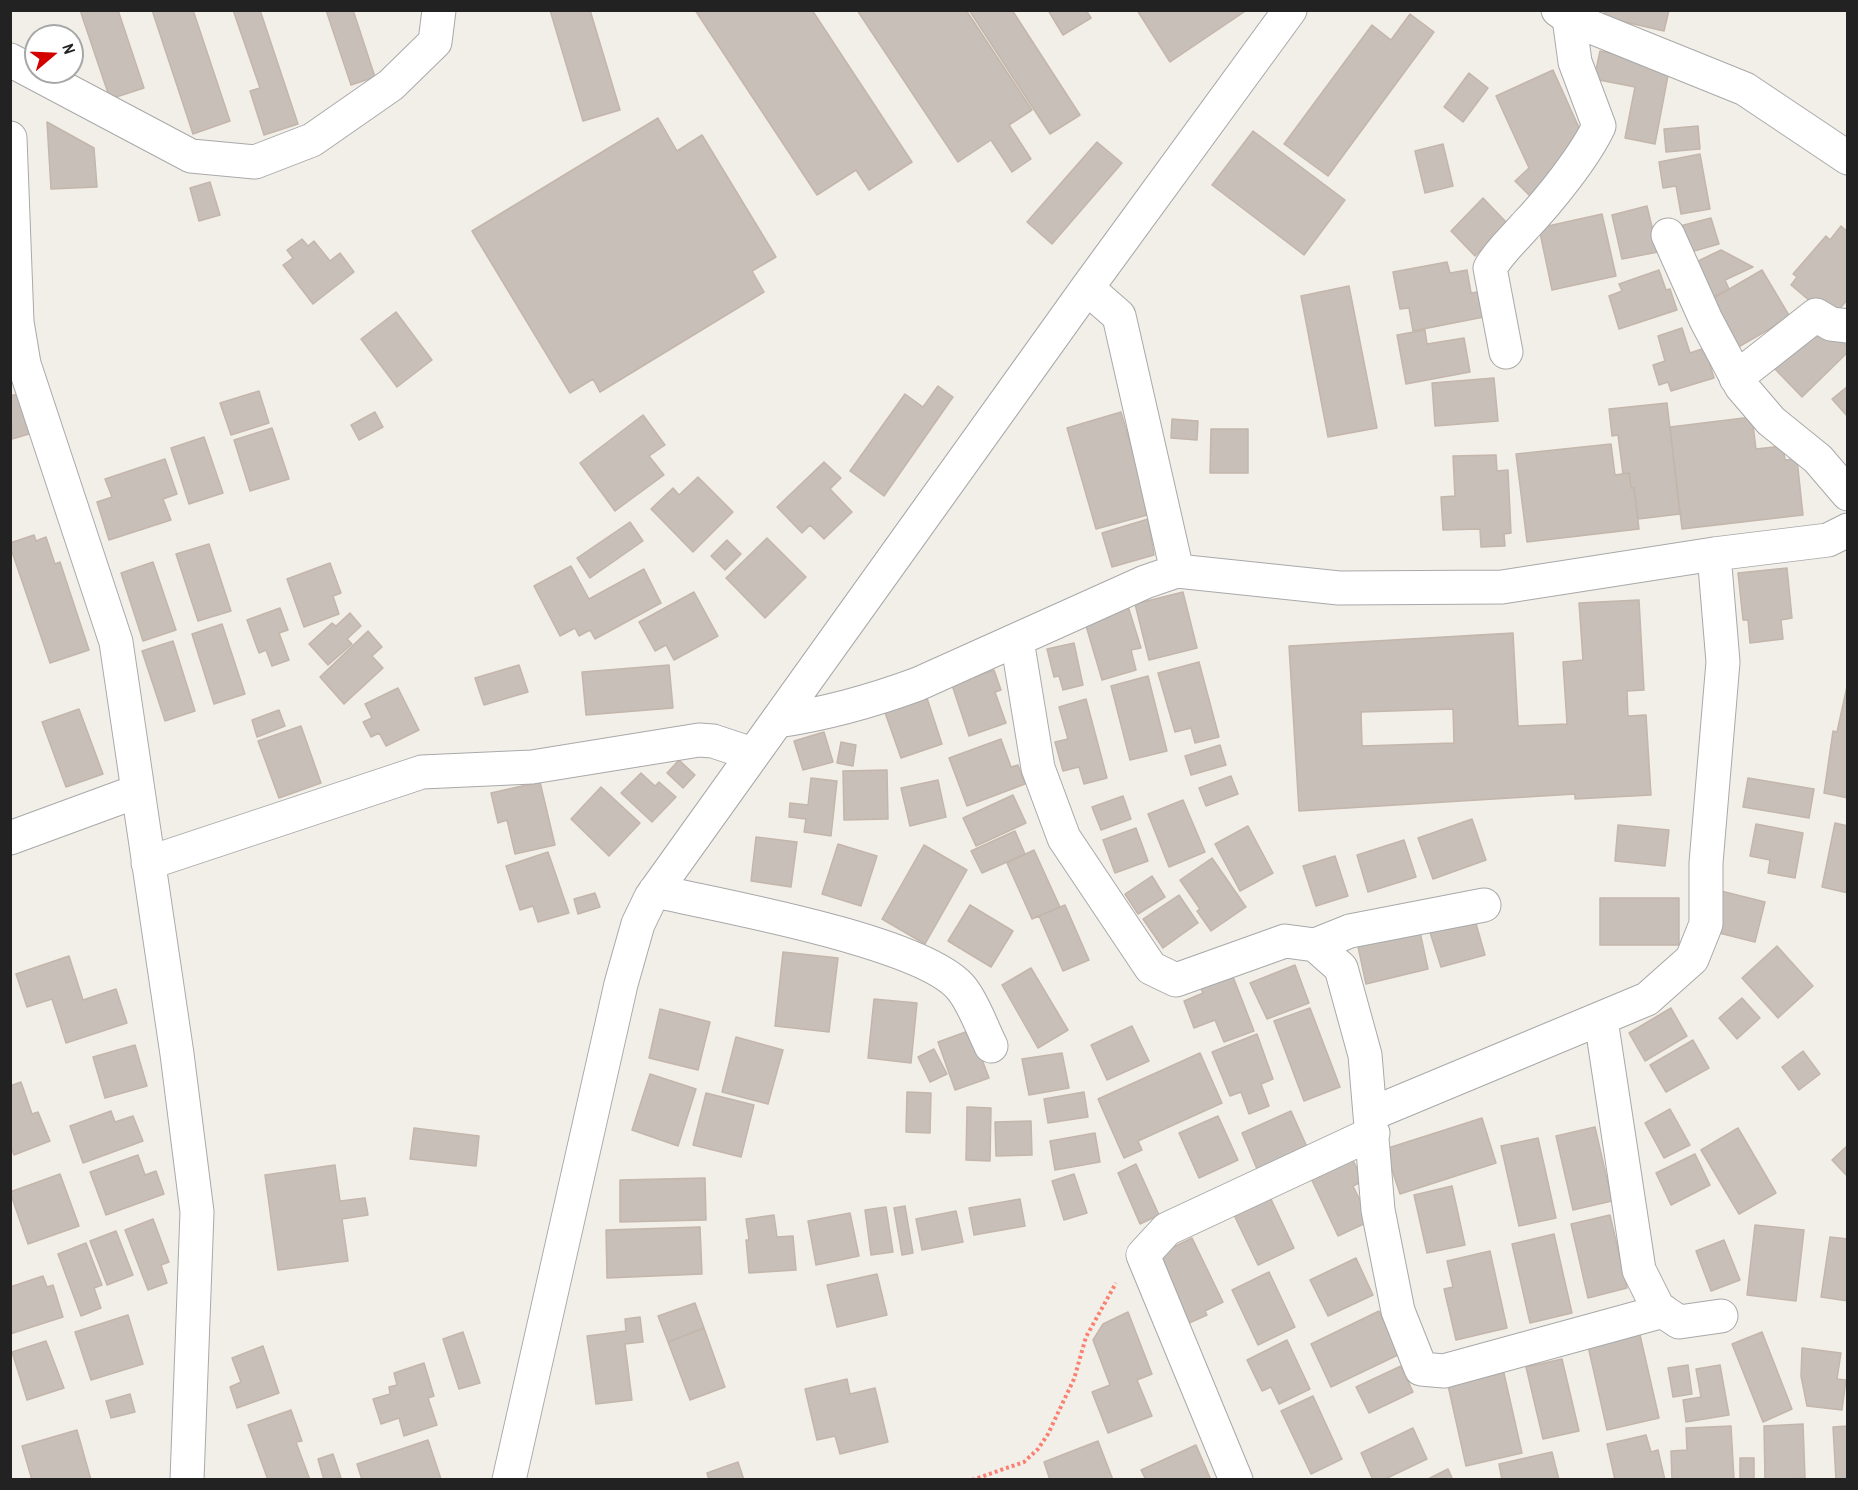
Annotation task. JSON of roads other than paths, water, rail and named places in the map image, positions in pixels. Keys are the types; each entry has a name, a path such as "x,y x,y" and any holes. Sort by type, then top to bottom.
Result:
{"street":[{"path":"10,60 191,156 255,162 312,141 391,85 435,42 439,10"},
{"path":"509,1479 621,984 638,924 655,891 1087,288 1290,10"},
{"path":"1564,14 1745,89 1848,158"},
{"path":"1506,352 1490,268 1500,250 1525,227 1589,146 1599,126 1590,96 1575,62 1564,14"},
{"path":"10,138 14,323 24,364 116,642 197,1212 187,1479"},
{"path":"1668,235 1706,320 1736,378 1771,421 1818,459 1848,494"},
{"path":"1087,288 1119,316 1177,571"},
{"path":"1736,378 1816,315 1831,324 1848,326"},
{"path":"777,721 812,716 882,697 918,684 1177,571 1339,588 1443,589 1544,582 1714,554 1828,540 1848,530"},
{"path":"1236,1479 1143,1255 1167,1229 1372,1124 1647,999 1692,960 1706,924 1706,863 1723,662 1714,554"},
{"path":"1017,640 1038,768 1064,838 1150,968 1176,980 1285,941 1315,945 1350,931 1484,905"},
{"path":"148,863 422,772 532,767 699,740 713,741 752,754"},
{"path":"10,838 138,792"},
{"path":"655,891 877,943 942,972 962,988 991,1046"},
{"path":"1315,945 1341,968 1365,1055 1378,1210 1398,1311 1421,1369 1444,1371 1663,1311"},
{"path":"1601,1020 1639,1270 1658,1308 1679,1322 1721,1316"}]}
